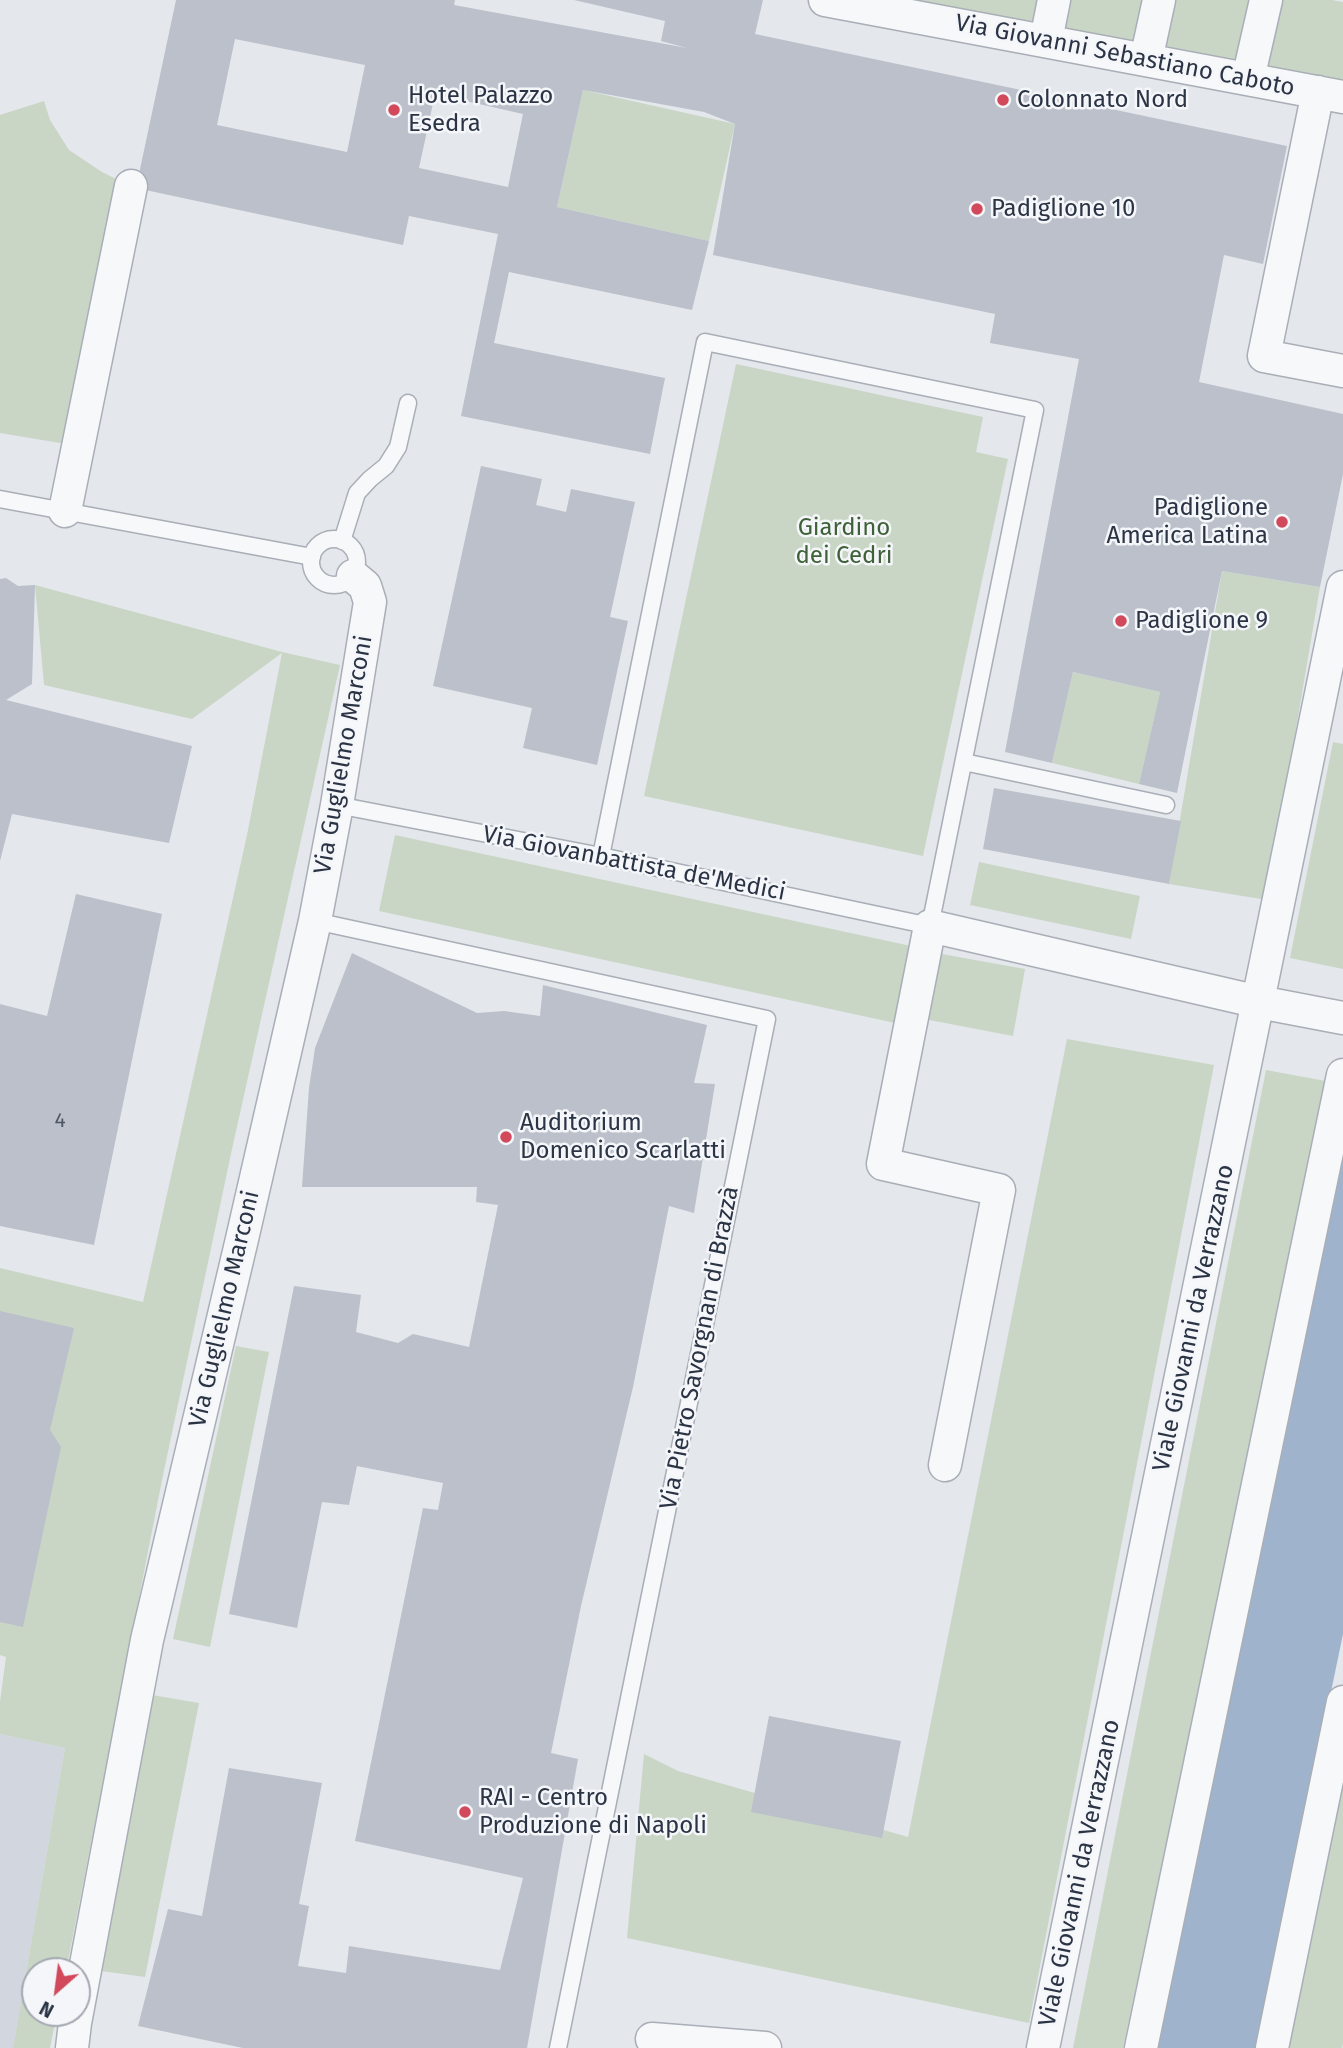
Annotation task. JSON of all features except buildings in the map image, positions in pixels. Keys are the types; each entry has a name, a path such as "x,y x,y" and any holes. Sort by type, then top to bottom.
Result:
{"street":[{"name":"Via Giovanni Sebastiano Caboto","path":"825,0 943,10 1045,40 1330,95"},
{"path":"1045,40 1054,0"},
{"path":"1146,60 1159,0"},
{"path":"1248,79 1266,0"},
{"path":"1330,95 1264,356 1343,371"},
{"path":"65,511 131,186"},
{"name":"Via Guglielmo Marconi","path":"72,2048 147,1640 242,1239 314,921 337,805 370,602 365,586 353,576"},
{"name":"Viale Giovanni da Verrazzano","path":"1043,2048 1343,587"},
{"path":"946,1465 999,1190 883,1164 930,926 1259,1002 1343,1018"},
{"path":"1141,2048 1343,1075"},
{"path":"1272,2048 1343,1702"},
{"path":"652,2039 765,2048"}],"lane":[{"path":"601,856 705,342 1034,410 930,926"},
{"path":"342,541 357,493 386,466 398,447 408,403"},
{"path":"0,499 312,557"},
{"path":"335,539 342,541 348,544 357,556 356,570 353,576 341,584 326,583 314,573 312,557 320,544 335,539"},
{"path":"964,762 1166,804"},
{"name":"Via Giovanbattista de'Medici","path":"337,805 601,856 930,926"},
{"name":"Via Pietro Savorgnan di Brazzà","path":"314,921 767,1019 558,2048"}],"shaded area":[{"path":"0,1734 65,1748 29,1957 21,1957 21,2002 13,2048 0,2048"}],"green space":[{"path":"882,0 1343,2 1343,90"},
{"path":"583,90 735,124 709,241 557,207"},
{"path":"44,101 50,120 69,150 122,182 66,444 0,433 0,115"},
{"name":"Giardino dei Cedri","path":"736,364 983,417 976,452 1008,459 923,856 644,796"},
{"path":"1222,571 1320,587 1267,900 1169,884"},
{"path":"35,585 282,652 340,665 232,1149 162,1480 69,1957 29,1957 65,1748 0,1734 0,1702 6,1657 0,1655 0,1268 143,1302 247,835 282,653 192,719 44,685"},
{"path":"1073,672 1160,692 1139,784 1052,763"},
{"path":"1333,742 1343,744 1343,969 1290,958"},
{"path":"395,835 911,946 895,1023 379,911"},
{"path":"979,862 1140,896 1131,939 970,905"},
{"path":"936,953 1025,969 1013,1036 924,1019"},
{"path":"1067,1039 1214,1065 1029,2023 627,1938 644,1754 678,1771 908,1837"},
{"path":"1266,1070 1331,1082 1123,2048 1073,2048"},
{"path":"236,1346 269,1352 210,1647 173,1639"},
{"path":"152,1695 199,1703 145,1977 101,1971"},
{"path":"1343,1753 1342,2048 1279,2048"},
{"path":"21,2002 21,2027 54,2027 50,2048 13,2048"}],"water":[{"path":"1343,1145 1343,1634 1257,2048 1150,2048"}],"place":[{"name":"Colonnato Nord","path":"1003,100"},
{"name":"Hotel Palazzo Esedra","path":"394,110"},
{"name":"Padiglione 10","path":"977,209"},
{"name":"Padiglione America Latina","path":"1282,522"},
{"name":"Padiglione 9","path":"1121,621"},
{"name":"Auditorium Domenico Scarlatti","path":"506,1137"},
{"name":"RAI - Centro Produzione di Napoli","path":"465,1812"}]}
